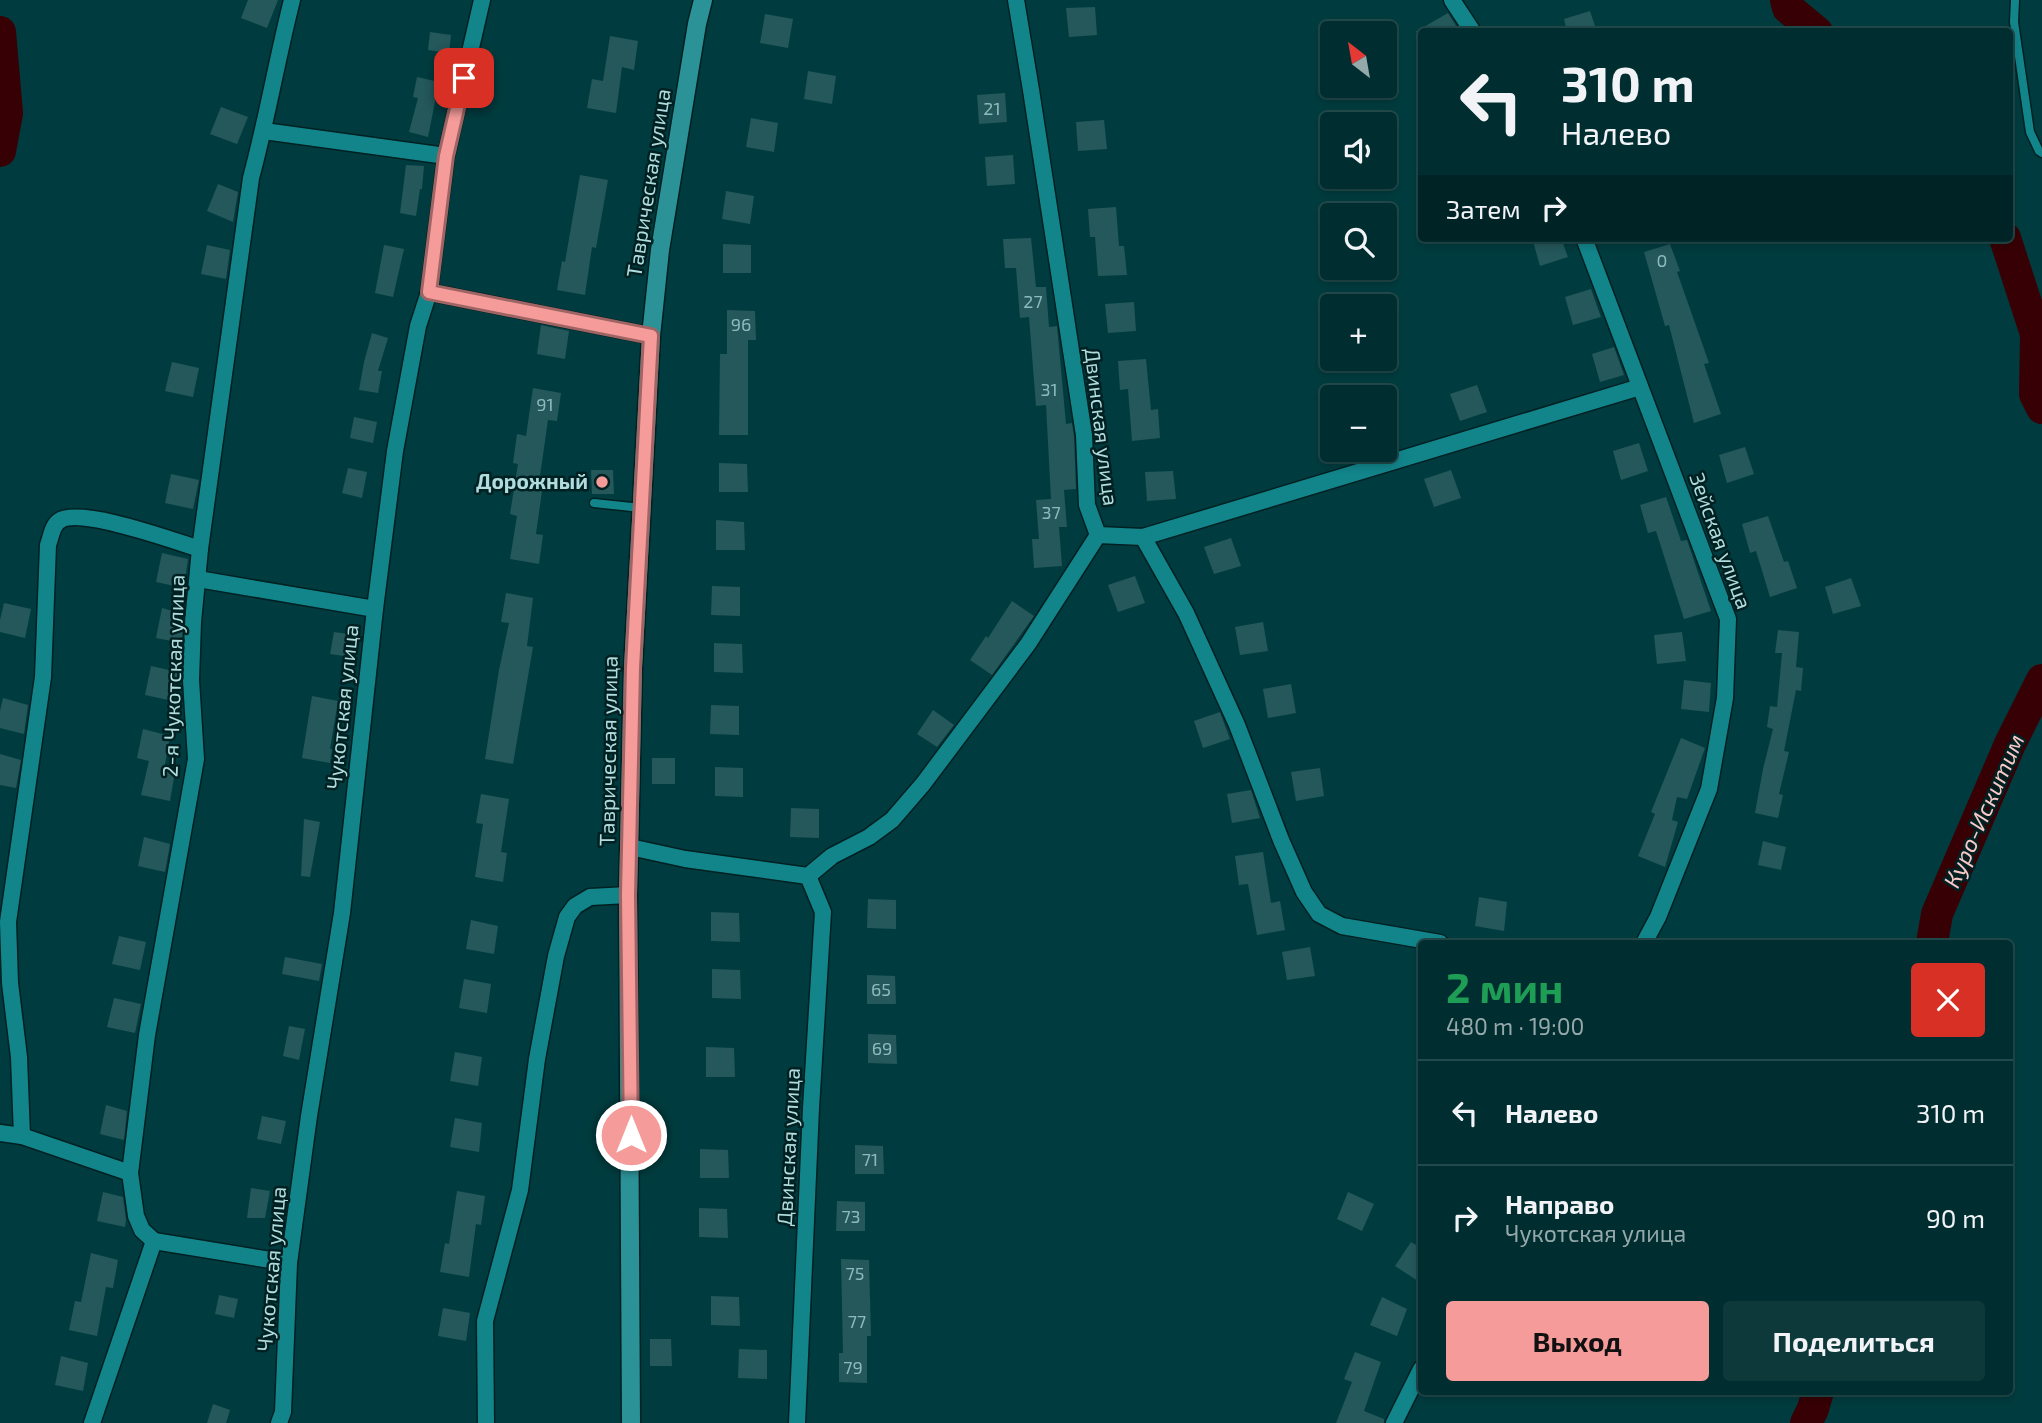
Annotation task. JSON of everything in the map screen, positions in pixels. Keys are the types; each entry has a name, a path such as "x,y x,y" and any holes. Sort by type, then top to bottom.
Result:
{"main road":[{"name":"Таврическая улица","path":"631,1423 628,895 633,668 641,508 651,336 660,250 703,0"}],"street":[{"name":"2-я Чукотская улица","path":"154,1241 142,1230 136,1216 130,1172 147,1035 196,759 191,680 193,622 200,549 251,178 264,131 292,0"},
{"name":"Чукотская улица","path":"279,1423 282,1412 289,1264 309,1116 342,913 395,451 418,326 429,292 446,156 482,0"},
{"name":"Двинская улица","path":"797,1423 810,1122 823,912 808,876 832,856 869,837 892,820 923,784 1028,644 1098,536 1087,505 1084,435 1016,0"},
{"path":"1452,0 1470,28"},
{"path":"264,131 446,156"},
{"name":"Зейская улица","path":"1586,242 1728,619 1725,698 1709,789 1658,917 1646,940"},
{"path":"429,292 651,336"},
{"path":"1098,536 1143,537 1640,387"},
{"path":"22,1136 19,1057 10,983 8,922 43,677 48,545 54,526 69,516 93,517 200,549"},
{"path":"1143,537 1185,613 1237,725 1304,892 1319,914 1342,926 1423,940"},
{"path":"198,579 375,609"},
{"path":"630,846 685,859 808,876"},
{"path":"486,1423 485,1321 520,1190 537,1059 556,956 568,917 575,906 590,897 628,895"},
{"path":"0,1133 22,1136 130,1172"},
{"path":"92,1423 154,1241 289,1264"},
{"path":"1394,1423 1418,1375"}],"lane":[{"path":"2015,0 2014,23 2030,132 2042,153"},
{"path":"594,503 641,508"}],"building":[{"path":"248,0 278,0 267,28 241,18"},
{"path":"1095,7 1097,35 1069,37 1066,8"},
{"path":"1590,11 1596,28 1566,28 1564,19"},
{"path":"1448,13 1457,28 1422,28"},
{"path":"765,14 793,19 788,48 760,43"},
{"path":"430,32 451,35 449,53 428,50"},
{"path":"610,36 638,41 634,70 622,67 616,113 587,108 592,79 603,81"},
{"path":"808,71 836,76 832,104 804,99"},
{"path":"417,77 439,82 428,137 409,132 418,98 413,97"},
{"path":"1005,93 1007,122 979,124 977,95"},
{"path":"221,107 248,117 237,144 210,134"},
{"path":"751,118 778,123 774,152 746,147"},
{"path":"1104,120 1107,149 1078,151 1076,122"},
{"path":"1013,155 1015,184 987,186 985,157"},
{"path":"406,165 424,166 416,216 400,213"},
{"path":"580,175 608,180 596,248 592,247 585,295 557,290 562,261 565,262"},
{"path":"218,184 238,192 233,222 207,211"},
{"path":"726,191 754,196 750,224 722,219"},
{"path":"1116,207 1119,246 1124,246 1127,275 1098,276 1095,237 1090,237 1088,209"},
{"path":"1031,238 1036,287 1046,287 1049,327 1057,326 1066,424 1072,423 1074,436 1076,489 1064,490 1067,527 1059,527 1062,566 1034,568 1032,539 1039,539 1036,500 1051,499 1046,405 1036,406 1029,317 1020,318 1016,268 1005,268 1003,239"},
{"path":"1533,242 1562,242 1568,257 1540,266"},
{"path":"723,244 751,245 751,273 723,273"},
{"path":"1670,244 1709,363 1704,364 1721,414 1694,423 1669,325 1665,326 1644,252"},
{"path":"207,245 230,250 226,279 201,274"},
{"path":"384,245 404,249 393,297 375,293"},
{"path":"1591,289 1601,317 1573,325 1565,297"},
{"path":"1134,302 1136,331 1108,333 1105,304"},
{"path":"727,310 755,311 756,340 748,340 748,435 719,435 720,354 727,354"},
{"path":"541,325 569,331 565,359 537,354"},
{"path":"372,333 388,338 378,371 382,371 378,393 359,390"},
{"path":"1614,347 1624,375 1600,382 1592,354"},
{"path":"1146,359 1151,410 1158,409 1160,438 1132,441 1128,389 1120,390 1118,361"},
{"path":"172,362 199,368 193,397 165,391"},
{"path":"1477,385 1487,412 1460,421 1450,394"},
{"path":"533,388 561,393 557,421 548,420 538,490 542,491 536,534 543,535 539,564 510,559 517,516 510,514 518,464 513,463 517,434 526,436"},
{"path":"354,417 377,422 373,443 350,438"},
{"path":"1639,443 1648,471 1621,480 1613,451"},
{"path":"1745,447 1754,474 1727,483 1719,455"},
{"path":"719,463 747,464 748,492 719,492"},
{"path":"348,468 367,472 362,498 342,493"},
{"name":"Дорожный","path":"591,470 613,470 614,494 592,494"},
{"path":"1451,470 1461,498 1434,507 1424,479"},
{"path":"1173,471 1176,499 1147,501 1145,472"},
{"path":"171,474 199,480 193,509 165,503"},
{"path":"1666,497 1681,541 1687,540 1711,611 1684,619 1656,531 1648,533 1640,505"},
{"path":"1768,516 1784,562 1788,561 1797,588 1770,597 1756,551 1750,553 1742,524"},
{"path":"716,520 744,522 745,550 716,550"},
{"path":"1231,538 1241,566 1214,574 1204,547"},
{"path":"162,553 188,559 184,588 156,582"},
{"path":"1135,576 1145,603 1118,612 1108,585"},
{"path":"1851,578 1861,606 1833,614 1825,587"},
{"path":"712,586 740,587 740,616 711,615"},
{"path":"506,593 533,598 527,646 533,647 513,764 485,759 509,623 501,622"},
{"path":"1012,601 1034,616 992,675 970,660"},
{"path":"4,603 31,609 25,638 0,632"},
{"path":"162,608 183,614 182,643 156,638"},
{"path":"1263,622 1268,651 1240,655 1235,627"},
{"path":"1778,630 1799,632 1796,667 1803,668 1801,691 1796,690 1784,751 1789,752 1779,794 1783,795 1778,818 1755,813 1773,729 1767,727 1770,706 1777,707 1782,653 1775,653"},
{"path":"334,632 355,635 351,657 330,654"},
{"path":"1682,632 1686,661 1657,664 1654,635"},
{"path":"714,643 742,644 743,673 714,672"},
{"path":"151,666 178,672 173,701 145,695"},
{"path":"1684,680 1711,683 1709,712 1681,709"},
{"path":"1291,684 1296,713 1268,718 1263,689"},
{"path":"312,696 338,701 330,763 302,758"},
{"path":"3,698 28,705 24,734 0,728"},
{"path":"711,705 739,706 739,735 710,734"},
{"path":"933,710 954,725 937,747 917,734"},
{"path":"1220,712 1230,739 1203,748 1194,721"},
{"path":"143,729 170,736 164,770 175,772 170,801 141,795 149,761 137,758"},
{"path":"1681,738 1705,748 1687,799 1677,797 1672,820 1678,822 1665,867 1638,856 1655,814 1651,812"},
{"path":"0,754 21,760 16,788 0,785"},
{"path":"652,758 675,758 675,784 652,784"},
{"path":"715,767 743,768 743,797 715,796"},
{"path":"1320,768 1324,796 1296,801 1291,772"},
{"path":"1251,790 1260,818 1232,823 1227,794"},
{"path":"481,794 509,799 501,852 507,853 503,882 475,877 483,824 476,823"},
{"path":"791,808 819,809 819,838 790,837"},
{"path":"304,819 320,822 310,877 301,876"},
{"path":"144,837 170,844 165,872 138,866"},
{"path":"1763,841 1786,847 1781,870 1758,865"},
{"path":"1263,852 1271,903 1280,901 1285,930 1257,935 1248,884 1239,885 1235,856"},
{"path":"1479,897 1507,902 1504,931 1475,926"},
{"path":"868,899 896,900 896,929 867,928"},
{"path":"711,912 739,913 740,942 711,941"},
{"path":"471,920 498,926 494,954 466,949"},
{"path":"119,936 146,942 140,970 112,964"},
{"path":"1310,947 1315,976 1287,980 1282,952"},
{"path":"285,957 322,964 319,981 282,974"},
{"path":"712,969 740,970 741,999 712,998"},
{"path":"867,975 895,976 896,1004 867,1004"},
{"path":"464,979 491,984 487,1013 459,1008"},
{"path":"114,998 141,1004 135,1033 107,1027"},
{"path":"289,1026 305,1029 299,1060 283,1056"},
{"path":"868,1034 896,1035 897,1064 868,1063"},
{"path":"706,1047 734,1048 735,1077 706,1077"},
{"path":"455,1052 482,1057 478,1086 450,1081"},
{"path":"106,1105 127,1111 124,1140 100,1134"},
{"path":"262,1116 286,1121 281,1144 257,1139"},
{"path":"455,1118 482,1123 479,1152 450,1147"},
{"path":"855,1145 883,1146 884,1174 855,1174"},
{"path":"700,1149 728,1150 729,1178 700,1178"},
{"path":"251,1188 270,1191 265,1218 247,1218"},
{"path":"457,1191 485,1196 481,1225 476,1224 469,1277 440,1272 445,1243 449,1244"},
{"path":"103,1192 123,1197 125,1227 97,1221"},
{"path":"1348,1192 1374,1204 1362,1231 1337,1219"},
{"path":"837,1201 865,1202 865,1231 836,1231"},
{"path":"699,1208 727,1209 728,1238 699,1237"},
{"path":"1411,1242 1418,1246 1418,1281 1395,1266"},
{"path":"91,1253 118,1260 113,1288 106,1287 97,1336 69,1330 75,1301 81,1302"},
{"path":"841,1259 869,1260 871,1336 867,1336 867,1383 839,1382 839,1353 843,1353"},
{"path":"219,1295 238,1299 234,1318 215,1314"},
{"path":"711,1296 739,1297 740,1326 711,1325"},
{"path":"1382,1297 1407,1309 1397,1336 1370,1325"},
{"path":"443,1308 470,1313 466,1341 438,1336"},
{"path":"650,1339 671,1339 672,1366 650,1366"},
{"path":"739,1349 767,1350 767,1379 738,1378"},
{"path":"1355,1352 1381,1362 1364,1411 1384,1419 1384,1423 1336,1423 1352,1382 1344,1379"},
{"path":"61,1356 88,1363 83,1391 55,1385"},
{"path":"213,1404 230,1410 226,1423 207,1423"}],"waterway":[{"name":"Куро-Искитим","path":"1786,0 1788,8 1812,28"},
{"path":"0,32 7,113 0,151"},
{"name":"Куро-Искитим","path":"2006,242 2036,334 2035,394 2042,408"},
{"name":"Куро-Искитим","path":"1933,940 1937,914 2010,744 2042,680"},
{"name":"Куро-Искитим","path":"1806,1423 1817,1395"}],"place":[{"name":"Дорожный","path":"602,482"}],"route":[{"path":"464,78 446,156 429,292 651,336 633,668 628,895 631,1135"}]}
